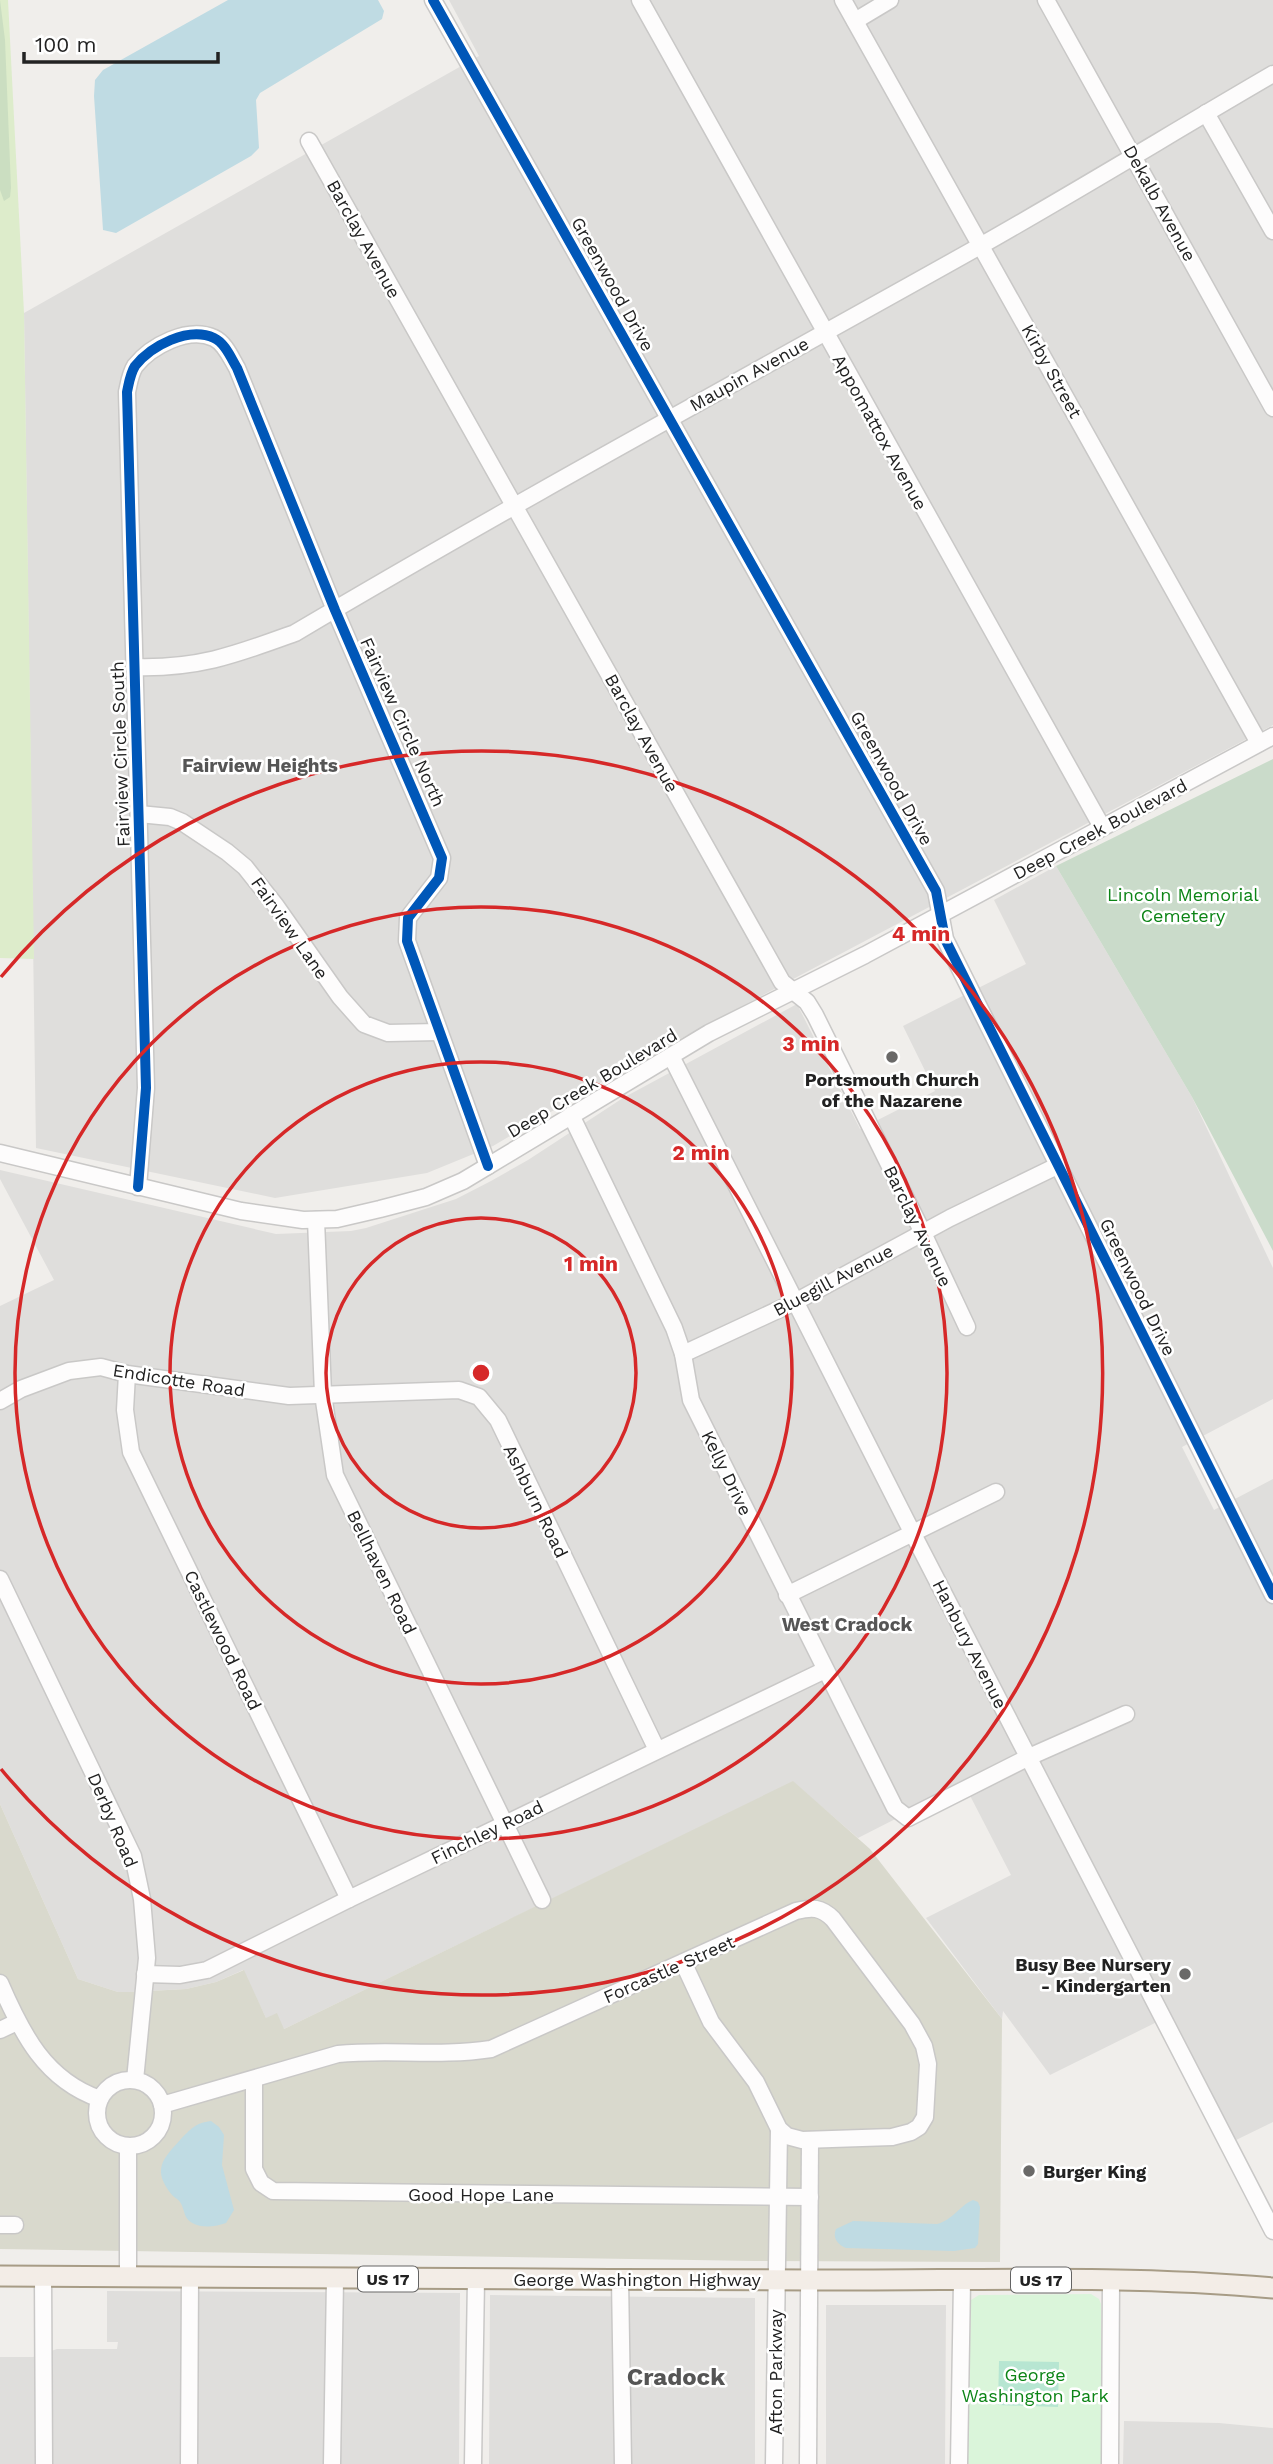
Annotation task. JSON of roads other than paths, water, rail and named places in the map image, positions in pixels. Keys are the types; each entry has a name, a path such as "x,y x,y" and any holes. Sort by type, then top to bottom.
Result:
{"main road":[{"name":"George Washington Highway","path":"0,2276 962,2281 1111,2279 1273,2288"}],"street":[{"name":"Greenwood Drive","path":"433,0 936,891 945,939 1273,1595"},
{"name":"Appomattox Avenue","path":"640,0 1102,827"},
{"name":"Kirby Street","path":"843,0 1266,740"},
{"path":"855,20 890,0"},
{"name":"Dekalb Avenue","path":"1046,0 1273,408"},
{"name":"Maupin Avenue","path":"134,667 170,668 233,656 295,633 669,418 1135,157 1273,74"},
{"path":"1206,113 1273,231"},
{"name":"Barclay Avenue","path":"309,141 782,982 807,1002 815,1015 967,1327"},
{"name":"Fairview Circle North","path":"171,341 189,335 216,339 228,351 237,368 335,610 442,858 439,878 413,910 407,926 407,941 488,1166"},
{"name":"Fairview Circle South","path":"138,1186 146,1087 127,392 134,368 149,354 171,341"},
{"name":"Deep Creek Boulevard","path":"0,1153 240,1211 303,1220 337,1219 426,1197 463,1181 709,1033 794,992 1266,740"},
{"name":"Fairview Lane","path":"139,814 170,817 182,822 245,867 276,906 340,998 364,1024 388,1033 439,1032"},
{"name":"Hanbury Avenue","path":"671,1056 913,1534 1273,2231"},
{"name":"Kelly Drive","path":"571,1115 674,1328 684,1354 685,1376 691,1400 895,1808 908,1818 1029,1757"},
{"name":"Bluegill Avenue","path":"684,1354 795,1301 1057,1166"},
{"name":"Bellhaven Road","path":"316,1220 323,1394 335,1475 542,1900"},
{"name":"Endicotte Road","path":"0,1401 21,1389 69,1371 101,1367 127,1374 266,1394 323,1394"},
{"name":"Castlewood Road","path":"127,1374 125,1410 131,1452 349,1899"},
{"name":"Ashburn Road","path":"323,1394 459,1390 479,1397 498,1420 657,1749"},
{"path":"787,1595 996,1492"},
{"name":"Derby Road","path":"0,1579 133,1856 142,1899 147,1958 135,2080"},
{"name":"Finchley Road","path":"145,1974 180,1975 207,1970 657,1749 825,1670"},
{"path":"1029,1757 1126,1714"},
{"name":"Forcastle Street","path":"162,2105 338,2054 471,2052 491,2049 796,1911 812,1907 825,1911 833,1919 912,2024 924,2046 928,2064 925,2117 919,2127 902,2136 810,2140"},
{"path":"683,1962 711,2022 756,2082 779,2129 795,2139 810,2140"},
{"path":"0,1983 17,2022 51,2070 77,2091 100,2099"},
{"path":"0,2029 17,2022"},
{"name":"Good Hope Lane","path":"254,2079 254,2169 261,2183 273,2191 810,2197"},
{"path":"135,2080 152,2088 162,2105 163,2115 156,2134 148,2141 128,2146 109,2138 102,2130 97,2109 100,2099 114,2084 135,2080"},
{"name":"Afton Parkway","path":"774,2464 779,2129"},
{"name":"Afton Parkway","path":"808,2464 810,2140"},
{"path":"128,2146 128,2275"},
{"path":"43,2276 44,2464"},
{"path":"189,2464 190,2276"},
{"path":"332,2464 335,2278"},
{"path":"473,2464 476,2279"},
{"path":"620,2279 623,2464"},
{"path":"1110,2464 1111,2279"},
{"path":"959,2464 962,2281"}],"water":[{"path":"228,0 378,0 384,11 382,19 260,93 256,100 259,148 251,156 116,233 103,230 95,80 103,70"},
{"path":"211,2121 224,2135 222,2165 234,2210 226,2223 205,2226 194,2224 186,2217 180,2202 162,2179 161,2172 164,2160 180,2140 197,2125"},
{"path":"973,2200 978,2202 980,2207 978,2244 975,2248 954,2251 846,2248 835,2238 836,2229 853,2221 937,2224"}],"place":[{"name":"Portsmouth Church of the Nazarene","path":"892,1057"},
{"name":"Busy Bee Nursery - Kindergarten","path":"1185,1974"},
{"name":"Burger King","path":"1029,2171"}],"district":[{"name":"Fairview Heights","path":"260,765"},
{"name":"West Cradock","path":"847,1624"},
{"name":"Cradock","path":"676,2377"}],"park label":[{"name":"Lincoln Memorial Cemetery","path":"1183,904"},
{"name":"George Washington Park","path":"1035,2384"}]}
